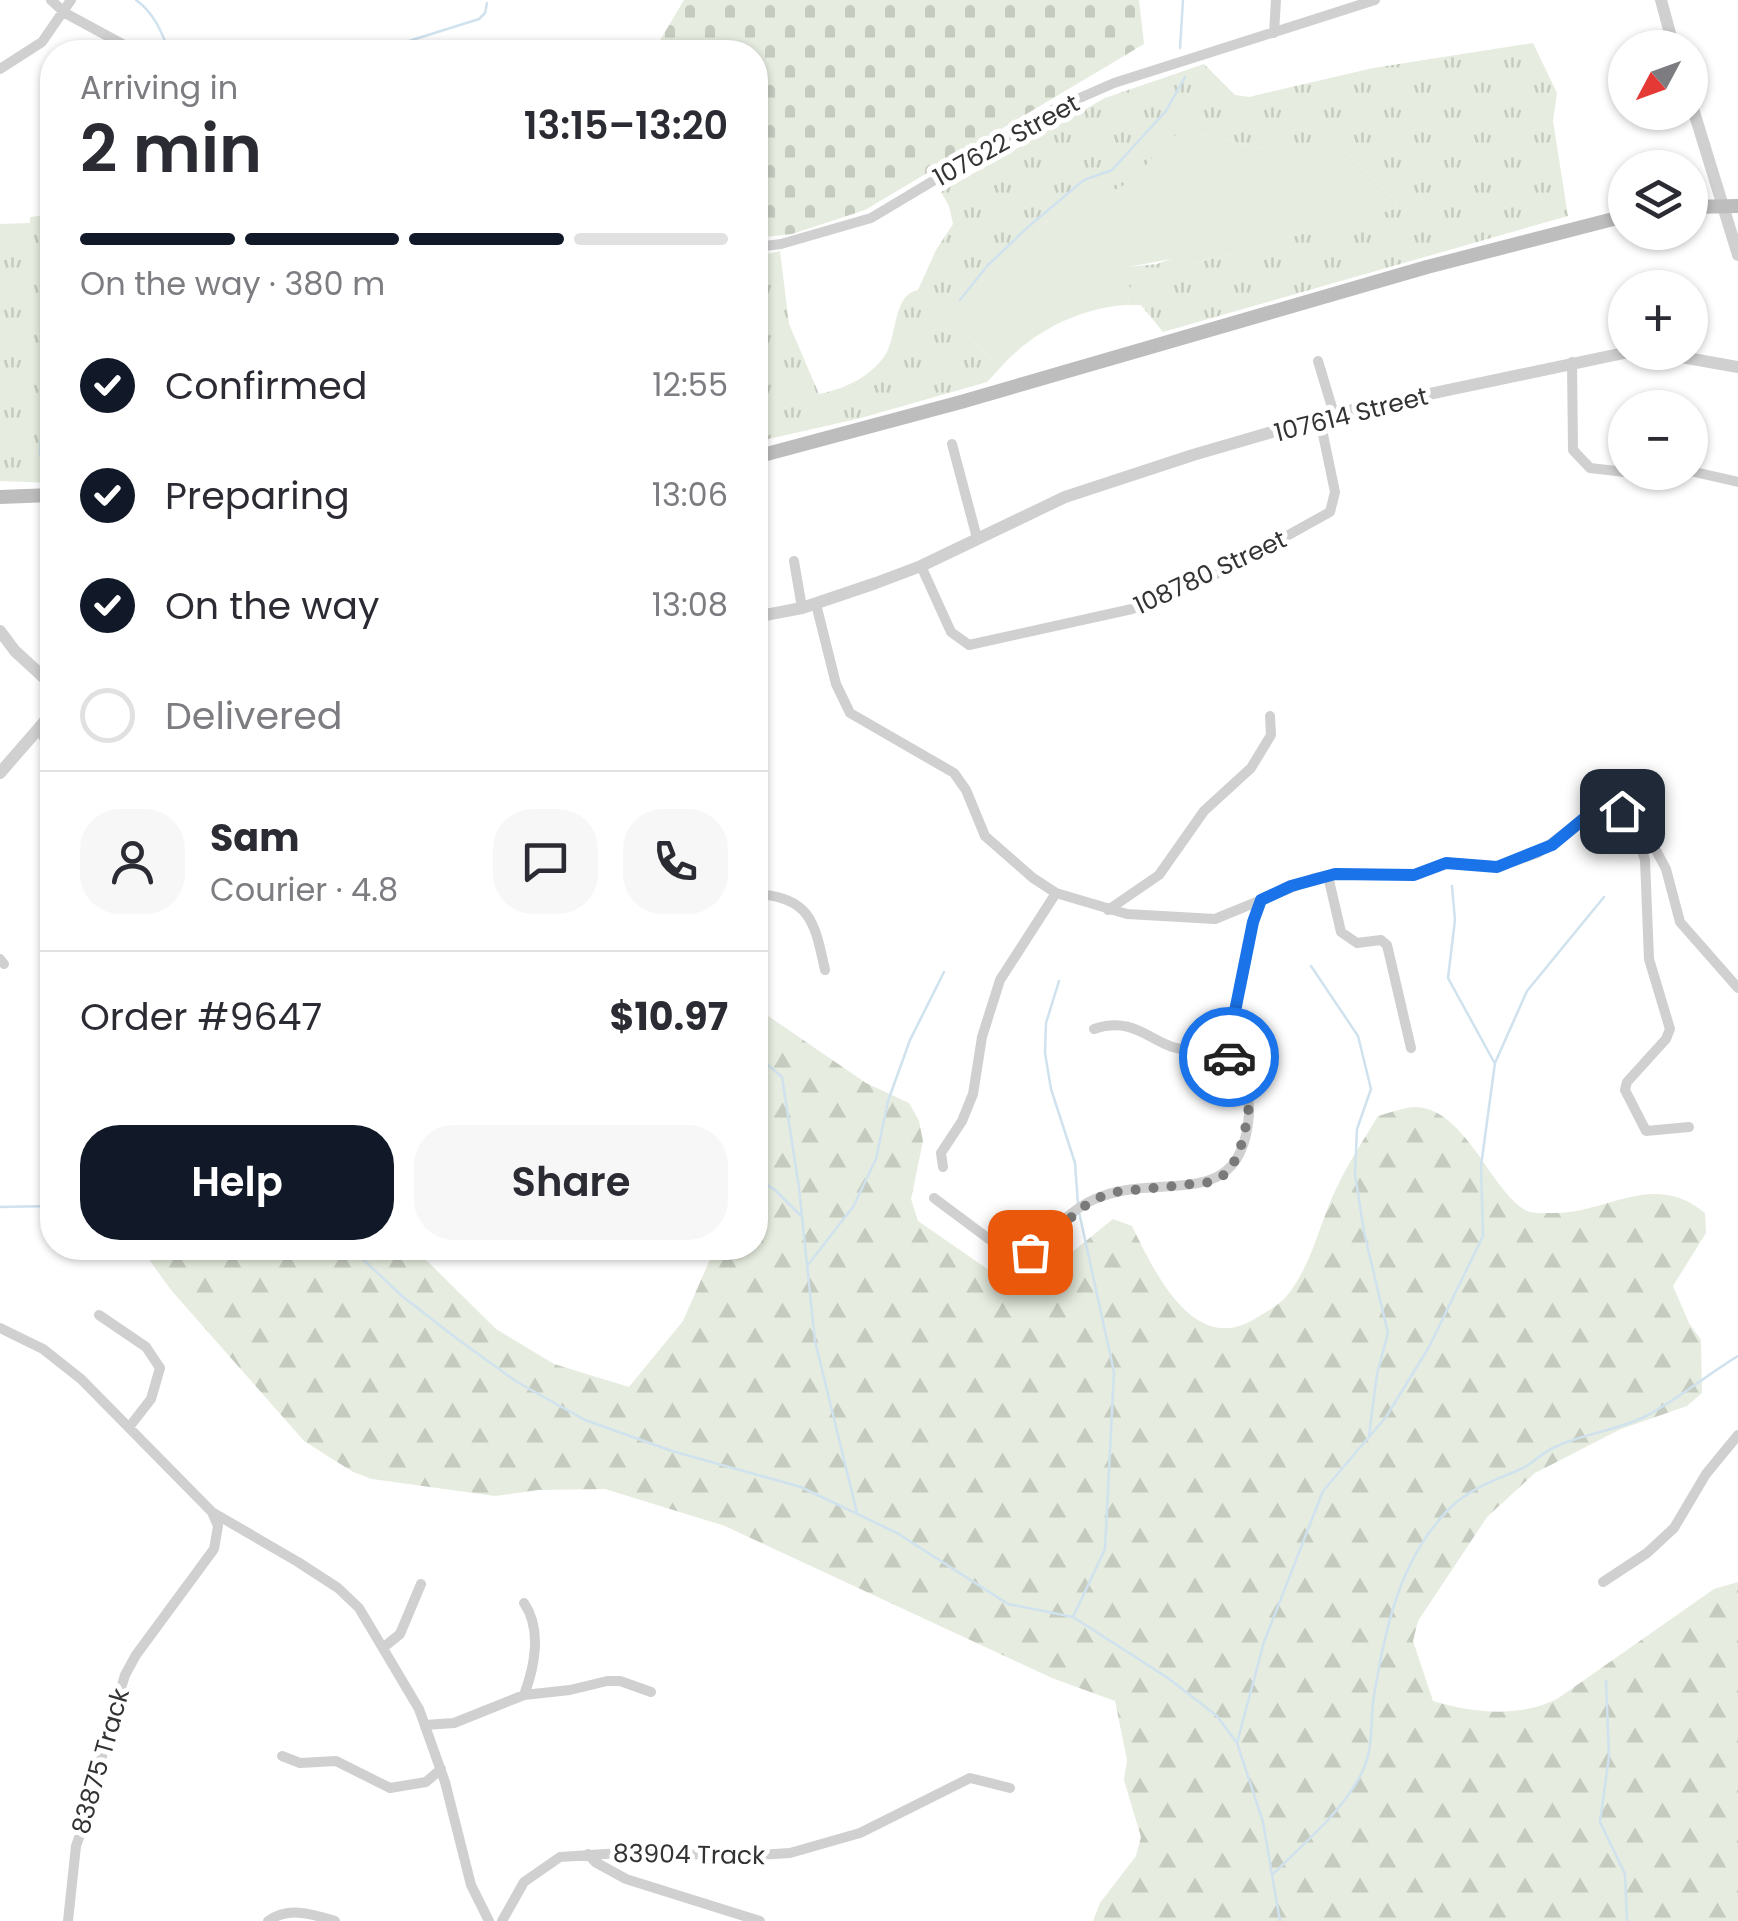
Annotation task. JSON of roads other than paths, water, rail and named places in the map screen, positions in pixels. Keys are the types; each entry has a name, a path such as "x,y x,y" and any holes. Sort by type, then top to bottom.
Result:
{"main road":[{"path":"768,454 979,397 1426,267 1608,220"},
{"path":"0,497 40,495"}],"street":[{"path":"51,0 65,13 115,40"},
{"path":"44,40 71,0"},
{"path":"1274,33 1276,0"},
{"name":"107622 Street","path":"768,246 870,218 1050,111 1114,83 1375,0"},
{"path":"1661,0 1669,30"},
{"path":"0,68 40,43"},
{"path":"1702,130 1732,206 1738,256"},
{"name":"107614 Street","path":"768,614 809,606 921,566 1088,488 1334,414 1624,353 1659,353 1738,367"},
{"path":"1318,361 1334,414"},
{"path":"1572,362 1573,450 1590,468 1608,470"},
{"name":"108780 Street","path":"921,566 951,632 975,646 1163,599 1330,512 1336,492 1320,420"},
{"path":"952,444 977,538"},
{"path":"1708,475 1738,482"},
{"path":"794,561 836,684 850,713 954,773 966,790 985,836 1056,893 1108,910 1214,919 1291,886 1328,876 1414,875 1446,863 1497,867 1552,845 1592,812 1608,808 1632,817 1660,853 1680,922 1738,988"},
{"path":"0,632 40,675"},
{"path":"1108,910 1159,875 1204,811 1251,768 1271,734 1270,716"},
{"path":"0,773 40,729"},
{"path":"1632,817 1645,860 1650,960 1670,1029 1666,1039 1628,1082 1626,1090 1646,1131 1689,1127"},
{"path":"1328,876 1341,932 1357,942 1381,940 1387,945 1411,1048"},
{"path":"943,1167 941,1153 962,1121 973,1094 982,1037 1000,980 1056,893"},
{"path":"768,896 782,898 806,912 818,932 825,970"},
{"path":"934,1198 993,1242 1021,1256 1092,1200 1115,1192 1212,1182 1230,1169 1239,1154 1249,1117 1243,1081 1228,1054 1253,922 1261,900"},
{"path":"1094,1029 1119,1023 1171,1046 1194,1049 1231,1031"},
{"path":"98,1315 146,1347 160,1368 151,1398 130,1426"},
{"path":"0,1328 43,1349 82,1379 212,1512 338,1588 359,1608 425,1725 441,1769 460,1852 489,1921"},
{"path":"1603,1582 1638,1560 1674,1528 1706,1474 1738,1434"},
{"name":"83875 Track","path":"68,1921 76,1846 93,1799 125,1675 214,1549 218,1522 212,1512"},
{"path":"384,1647 400,1634 421,1584"},
{"path":"524,1602 535,1628 532,1670 524,1695"},
{"path":"425,1725 454,1723 524,1695 613,1680 651,1692"},
{"path":"282,1756 300,1763 336,1761 390,1788 426,1782 441,1769"},
{"name":"83904 Track","path":"502,1921 524,1882 560,1857 656,1852 764,1856 790,1853 860,1834 970,1778 1010,1788"},
{"path":"588,1854 626,1879 760,1921"},
{"path":"268,1921 286,1912 314,1914 335,1921"}],"waterway":[{"path":"136,0 157,23 164,40"},
{"path":"1180,48 1183,0"},
{"path":"412,40 479,19 487,3"},
{"path":"960,300 987,266 1029,226 1084,180 1112,170 1166,111 1185,77"},
{"path":"1452,886 1455,920 1448,978 1494,1062"},
{"path":"1237,1743 1264,1642 1323,1491 1386,1417 1429,1347 1483,1236 1481,1166 1495,1063 1527,991 1604,897"},
{"path":"1311,966 1358,1036 1371,1089 1357,1129 1355,1174 1388,1333 1377,1374 1369,1436"},
{"path":"807,1266 853,1207 876,1159 888,1101 910,1040 944,972"},
{"path":"1059,981 1046,1023 1045,1053 1051,1089 1075,1163 1078,1204"},
{"path":"768,1065 782,1077 799,1188 815,1341 857,1513"},
{"path":"768,1186 800,1215"},
{"path":"0,1207 40,1206"},
{"path":"1073,1617 1105,1549 1114,1372 1079,1212"},
{"path":"364,1260 456,1338 517,1382 585,1420 672,1451 801,1487 897,1533 1008,1604 1073,1617 1168,1678 1217,1716 1237,1743 1263,1822 1280,1921"},
{"path":"1273,1874 1334,1813 1363,1770 1378,1670 1397,1595 1419,1549 1450,1508 1475,1489 1523,1468 1555,1447 1654,1412 1738,1356"},
{"path":"1606,1681 1609,1756 1600,1822 1625,1874 1627,1921"}]}
